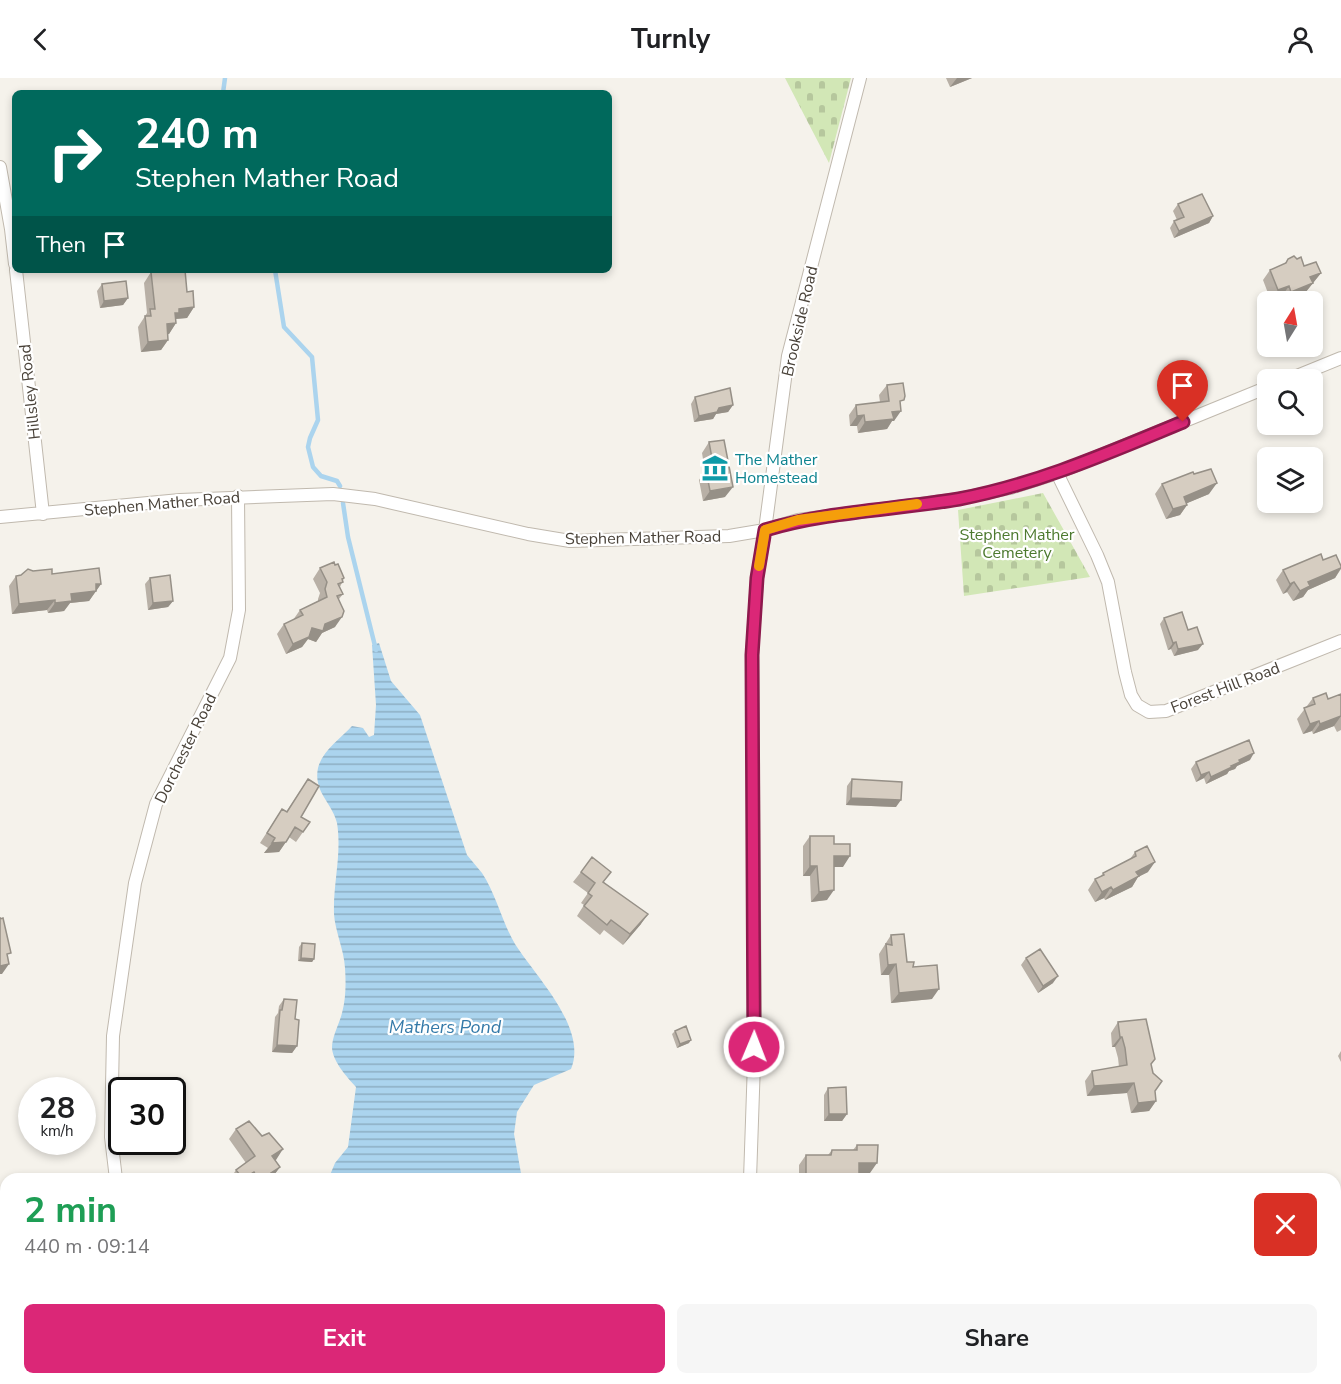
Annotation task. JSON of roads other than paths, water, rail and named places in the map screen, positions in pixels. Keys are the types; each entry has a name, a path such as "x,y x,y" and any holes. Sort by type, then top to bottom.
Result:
{"street":[{"name":"Brookside Road","path":"750,1173 754,1033 752,655 757,578 788,356 860,78"},
{"path":"0,167 12,245"},
{"name":"Hillsley Road","path":"16,273 43,514"},
{"path":"1314,369 1341,358"},
{"name":"Stephen Mather Road","path":"0,517 238,496 354,495 528,534 570,541 729,536 765,530 798,520 958,499 1010,488 1057,473 1257,391"},
{"name":"Forest Hill Road","path":"1057,473 1108,582 1125,672 1131,695 1137,705 1149,712 1166,711 1341,641"},
{"name":"Dorchester Road","path":"115,1173 111,1137 113,1036 135,882 156,804 230,658 239,610 238,496"}],"water":[{"name":"Mathers Pond","path":"379,643 391,681 420,715 467,855 487,881 515,944 557,1004 572,1037 574,1053 571,1069 534,1085 517,1112 514,1134 521,1173 331,1173 335,1163 348,1147 356,1087 338,1064 332,1048 341,1017 345,990 344,961 334,914 338,835 335,816 321,791 317,776 323,756 352,726 363,728 369,737 374,735 376,705 372,645"}],"waterway":[{"path":"223,90 225,78"},
{"path":"275,273 284,327 312,357 318,420 308,447 313,467 321,476 337,481 340,486"},
{"path":"343,503 348,537 376,650"}],"place":[{"name":"The Mather Homestead","path":"715,468"}],"park label":[{"name":"Stephen Mather Cemetery","path":"1017,543"}]}
